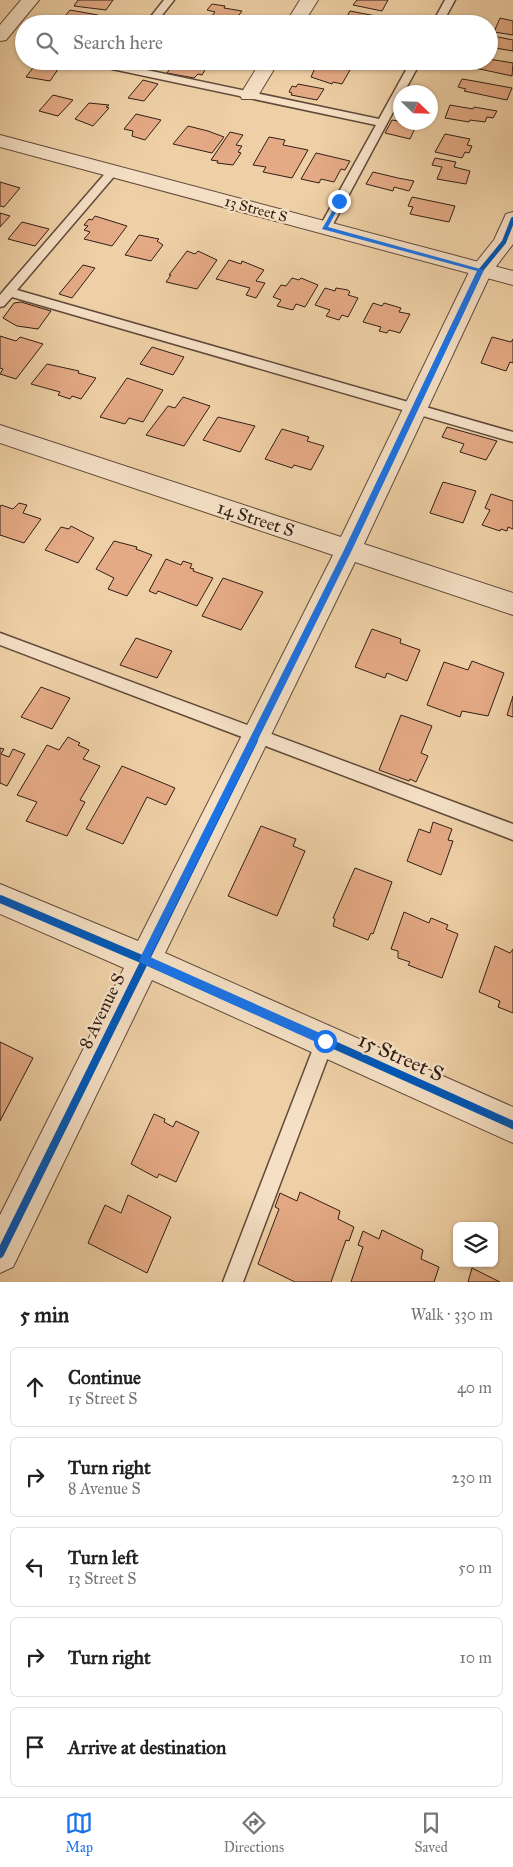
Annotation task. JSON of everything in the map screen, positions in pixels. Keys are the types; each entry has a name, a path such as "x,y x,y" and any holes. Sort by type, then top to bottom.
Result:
{"street":[{"path":"18,15 30,0"},
{"path":"300,15 309,0"},
{"path":"0,36 15,18"},
{"path":"250,95 265,70"},
{"name":"13 Street S","path":"0,140 513,278"},
{"name":"8 Avenue S","path":"0,1254 348,550 481,270 504,242 513,218"},
{"name":"14 Street S","path":"0,434 513,604"},
{"name":"15 Street S","path":"0,899 144,960 513,1125"}],"lane":[{"path":"157,15 169,0"},
{"path":"442,15 450,0"},
{"path":"130,70 382,123"},
{"path":"325,228 411,70"},
{"path":"0,303 113,171"},
{"path":"9,292 513,437"},
{"path":"0,639 513,832"},
{"path":"233,1282 325,1041"}],"building":[{"path":"78,0 113,0 106,10 74,6"},
{"path":"357,0 388,0 382,11 353,5"},
{"path":"212,4 242,11 239,15 213,15 215,12 207,10"},
{"path":"70,10 98,15 66,15"},
{"path":"350,11 371,15 348,15"},
{"path":"500,18 513,21 513,35 498,33"},
{"path":"498,37 513,40 513,51 498,48"},
{"path":"498,60 513,63 512,76 484,70 498,70"},
{"path":"31,70 58,70 50,81 26,77"},
{"path":"169,70 205,70 202,75 198,74 194,78 167,73"},
{"path":"314,70 350,70 342,84 333,82 332,84 311,77"},
{"path":"462,79 512,88 507,100 464,91 466,89 458,87"},
{"path":"143,80 158,84 144,101 128,98"},
{"path":"298,84 324,89 317,100 291,95 292,93 289,92 292,86 296,87"},
{"path":"53,95 73,100 58,116 39,111"},
{"path":"89,103 109,105 106,107 109,108 93,126 75,119"},
{"path":"450,105 497,111 493,118 487,117 485,122 470,120 469,122 445,118"},
{"path":"136,114 161,120 145,140 132,136 133,131 124,129"},
{"path":"392,120 393,130 414,130 410,139 385,133"},
{"path":"188,126 224,137 212,153 173,144"},
{"path":"230,132 243,135 236,145 242,146 238,152 241,153 233,165 217,163 218,161 211,160"},
{"path":"445,134 470,139 467,145 472,146 469,153 465,152 462,158 435,152"},
{"path":"269,137 285,140 283,145 308,150 292,178 263,172 266,167 253,165"},
{"path":"316,153 350,161 345,170 341,169 334,182 321,179 319,183 301,179"},
{"path":"435,158 456,162 454,167 470,171 466,184 437,179 442,167 432,165"},
{"path":"373,172 414,181 409,191 394,187 393,191 366,184"},
{"path":"0,182 20,188 4,207 0,206"},
{"path":"412,197 455,206 449,222 410,214 413,207 408,206"},
{"path":"0,213 10,216 0,227"},
{"path":"95,216 127,226 112,246 84,239 90,232 84,230 88,226 84,225"},
{"path":"22,222 49,229 35,246 8,239"},
{"path":"139,235 159,239 157,241 163,245 151,261 125,255"},
{"path":"187,251 195,254 198,251 217,260 197,289 166,282"},
{"path":"229,260 241,264 242,261 264,270 256,281 265,283 256,298 246,295 250,288 216,279"},
{"path":"83,265 95,268 72,298 59,294"},
{"path":"292,278 299,280 301,278 318,285 305,307 296,304 293,310 277,306 281,300 273,297 281,285 286,286"},
{"path":"325,288 335,291 336,288 348,290 350,292 348,295 358,298 348,317 342,315 339,320 326,316 330,310 315,305"},
{"path":"21,302 51,311 38,329 17,326 3,318 14,303"},
{"path":"373,303 382,306 384,303 401,308 399,312 410,314 400,333 389,330 387,333 379,331 381,327 363,322"},
{"path":"0,336 16,341 20,337 43,344 16,379 0,374 3,369 0,368"},
{"path":"492,337 511,342 513,339 513,363 510,362 506,371 481,363"},
{"path":"152,347 184,357 173,375 140,364"},
{"path":"47,364 79,371 78,373 96,378 81,399 72,396 70,399 58,395 60,392 31,384"},
{"path":"127,378 163,390 143,422 129,418 125,424 100,417"},
{"path":"183,397 210,406 184,446 146,435 168,406 175,408"},
{"path":"218,417 255,426 240,452 203,440"},
{"path":"447,427 497,441 486,460 460,452 464,444 442,437"},
{"path":"282,429 309,437 307,441 324,446 311,470 294,465 292,468 265,459"},
{"path":"443,482 476,491 463,523 430,513"},
{"path":"491,494 513,501 513,529 508,527 507,531 501,529 500,531 482,525 490,510 485,508"},
{"path":"19,503 27,505 23,513 41,519 24,543 0,535 1,505 13,509"},
{"path":"71,526 94,538 78,563 45,550 61,527 69,529"},
{"path":"114,541 137,547 136,549 152,555 127,596 108,589 114,578 96,569"},
{"path":"166,559 181,565 183,561 192,564 190,568 194,569 193,571 213,578 197,606 158,591 156,594 149,591"},
{"path":"223,578 263,592 241,630 202,616"},
{"path":"372,629 401,639 400,643 420,650 407,681 387,673 385,678 355,667"},
{"path":"136,638 172,651 157,678 120,665"},
{"path":"472,661 504,673 488,716 462,711 460,717 427,705 444,662 468,670"},
{"path":"41,687 70,698 52,729 21,717"},
{"path":"513,696 513,717 507,715"},
{"path":"401,715 432,726 421,753 428,756 416,782 379,770"},
{"path":"68,737 80,743 78,745 89,750 83,759 100,766 80,800 85,802 67,836 26,821 37,802 17,795 47,745 59,750"},
{"path":"0,748 4,749 1,754 9,757 13,749 25,754 7,786 0,783"},
{"path":"122,766 175,788 166,805 147,797 123,844 86,829"},
{"path":"433,822 452,829 448,840 453,841 441,875 407,861 419,829 430,833"},
{"path":"261,826 296,839 293,846 305,851 277,916 228,896"},
{"path":"355,868 392,882 373,934 371,933 368,940 333,926 335,919 333,918"},
{"path":"404,912 429,923 431,918 448,925 446,929 458,934 442,978 408,965 410,962 398,958 398,951 391,949"},
{"path":"495,946 510,953 513,949 513,1013 498,1007 500,1001 479,992"},
{"path":"0,1042 33,1058 0,1121"},
{"path":"154,1114 165,1119 164,1122 173,1127 176,1121 199,1132 176,1182 159,1174 157,1178 131,1164"},
{"path":"300,1192 340,1211 338,1219 354,1227 349,1241 346,1240 331,1282 295,1282 258,1264 279,1209 275,1207 280,1193 297,1201"},
{"path":"128,1195 171,1217 147,1273 88,1243 105,1205 121,1213"},
{"path":"382,1230 423,1250 421,1259 439,1267 434,1282 351,1282 363,1247 358,1245 363,1231 379,1239"},
{"path":"472,1268 500,1282 468,1282"}],"cycle path":[{"path":"0,1254 348,550 481,270 504,242 513,219"},
{"path":"0,899 144,960 513,1125"}],"route":[{"path":"325,1041 144,960 348,550 481,270 325,228 339,201"}]}
